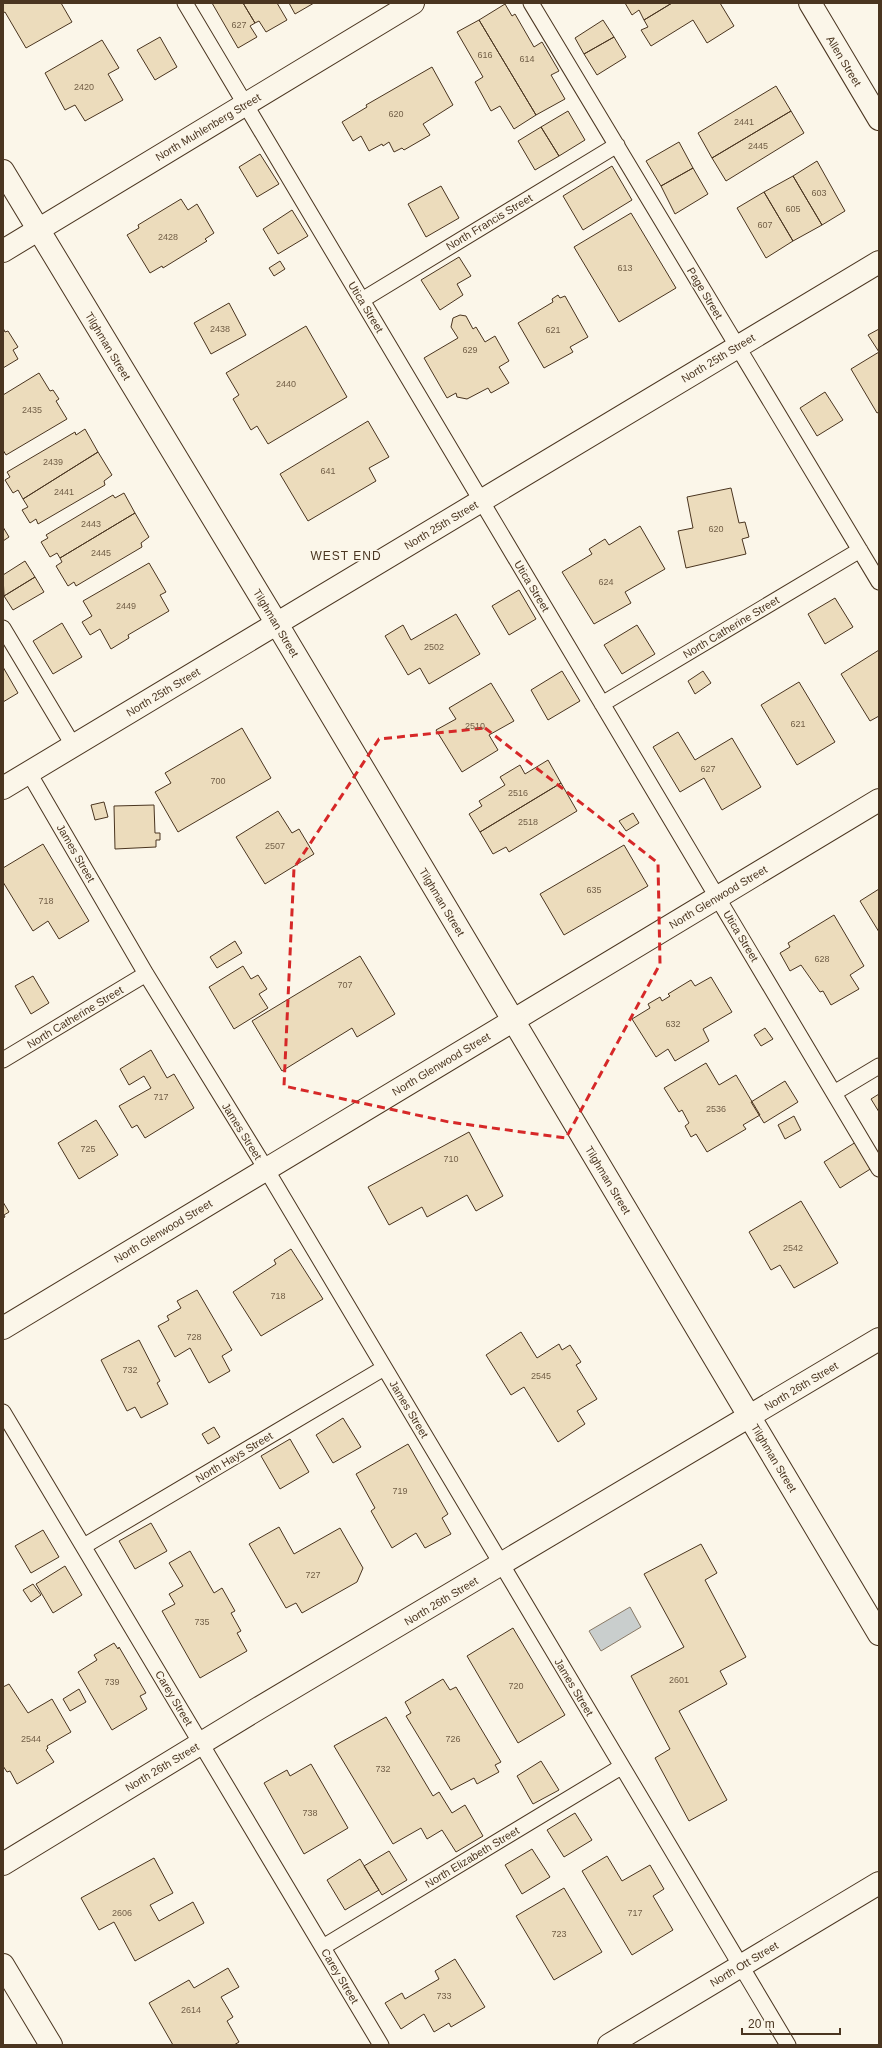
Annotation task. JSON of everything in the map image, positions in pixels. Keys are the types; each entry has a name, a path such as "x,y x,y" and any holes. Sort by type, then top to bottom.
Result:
{"street":[{"name":"North Muhlenberg Street","path":"3,251 37,229 413,3"},
{"name":"Allen Street","path":"810,3 879,119"},
{"name":"Tilghman Street","path":"3,170 37,229 277,624 879,1634"},
{"name":"North 25th Street","path":"3,788 879,262"},
{"name":"North Glenwood Street","path":"3,1328 879,800"},
{"name":"North 26th Street","path":"3,1864 879,1339"},
{"name":"North Ott Street","path":"609,2045 879,1883"},
{"path":"3,1965 51,2045"}],"lane":[{"name":"Utica Street","path":"185,3 879,1169"},
{"name":"Page Street","path":"531,3 879,582"},
{"name":"North Francis Street","path":"362,300 617,145"},
{"name":"North Catherine Street","path":"602,704 860,550"},
{"path":"3,628 73,745"},
{"name":"James Street","path":"29,773 146,974 266,1169 788,2045"},
{"name":"North Catherine Street","path":"3,1060 146,974"},
{"path":"834,1093 879,1066"},
{"name":"North Hays Street","path":"84,1546 384,1368"},
{"name":"Carey Street","path":"3,1412 381,2045"},
{"name":"North Elizabeth Street","path":"323,1947 621,1767"}],"highlighted area":[{"path":"485,728 658,863 660,964 566,1138 449,1122 284,1086 294,868 379,739"}],"shaded area":[{"path":"630,1607 641,1627 601,1651 589,1631"}],"building":[{"path":"3,3 61,3 72,22 26,48 5,12 3,13"},
{"path":"212,3 243,3 255,23 250,26 257,37 238,48"},
{"path":"243,3 277,3 287,20 266,32 259,21 255,23"},
{"path":"289,3 314,3 295,14"},
{"path":"625,3 672,3 644,20 639,10 632,15"},
{"path":"672,3 720,3 734,26 707,43 693,20 651,46 641,30 648,27 644,20"},
{"path":"505,4 512,16 515,14 534,47 542,42 559,71 551,75 565,99 536,115 479,20"},
{"path":"479,20 536,115 514,129 500,106 491,111 475,82 483,77 457,32"},
{"path":"603,20 614,37 584,54 575,38"},
{"path":"160,37 177,67 155,80 137,50"},
{"path":"614,37 626,57 597,75 584,54"},
{"path":"102,40 119,68 108,74 123,100 85,121 75,105 65,110 45,73"},
{"path":"432,67 453,105 423,124 430,135 404,150 402,148 394,152 389,142 369,151 361,136 353,141 342,122 367,107 366,105"},
{"path":"776,86 791,111 712,158 698,133"},
{"path":"568,111 585,140 559,156 541,127"},
{"path":"791,111 804,133 726,181 712,158"},
{"path":"541,127 559,156 535,170 518,141"},
{"path":"679,142 693,168 661,186 646,161"},
{"path":"260,154 279,184 257,197 239,167"},
{"path":"817,161 845,211 822,225 793,176"},
{"path":"612,166 632,200 583,230 563,196"},
{"path":"693,168 708,194 675,214 661,186"},
{"path":"793,176 822,225 793,241 764,192"},
{"path":"441,186 459,218 426,237 408,204"},
{"path":"764,192 793,241 766,258 737,208"},
{"path":"181,199 188,210 197,204 214,233 205,239 207,241 163,268 162,266 150,273 127,235 139,228 138,225"},
{"path":"292,210 308,236 278,254 263,229"},
{"path":"631,213 676,288 619,322 574,247"},
{"path":"459,257 471,276 457,284 463,295 440,310 421,280"},
{"path":"280,261 285,269 274,276 269,268"},
{"path":"558,295 560,298 565,296 588,337 570,347 573,352 544,368 518,323 553,302 552,299"},
{"path":"229,303 246,335 211,354 194,323"},
{"path":"460,315 466,316 473,329 476,327 485,342 495,336 509,361 499,367 509,383 491,393 488,388 467,399 457,397 456,393 447,398 424,358 458,338 451,327 453,318"},
{"path":"306,326 347,397 268,444 257,426 251,430 233,399 239,395 226,373"},
{"path":"3,328 5,332 8,331 18,347 13,350 18,359 3,368"},
{"path":"879,329 879,352 868,335"},
{"path":"879,352 879,412 877,413 851,369"},
{"path":"39,373 50,391 53,390 59,399 56,401 67,419 6,455 3,450 3,395"},
{"path":"825,392 843,420 817,436 800,408"},
{"path":"368,421 389,457 369,468 376,481 308,521 280,474"},
{"path":"85,429 98,452 23,499 18,490 13,493 5,480 10,477 7,472 75,432 76,435"},
{"path":"98,452 112,475 104,481 105,485 38,524 36,519 30,523 22,510 28,507 23,499"},
{"path":"731,488 739,523 745,522 749,537 742,539 746,554 686,568 678,531 693,528 687,497"},
{"path":"124,493 135,513 60,558 57,553 50,557 41,542 48,538 46,535 113,495 115,498"},
{"path":"135,513 149,537 141,543 142,547 76,586 74,582 68,586 56,566 62,562 60,558"},
{"path":"640,526 665,569 625,592 631,603 594,624 562,572 592,554 589,549 605,539 609,545"},
{"path":"3,527 9,537 3,541"},
{"path":"25,561 35,577 4,596 3,575"},
{"path":"149,563 166,592 160,595 169,611 128,635 129,638 111,649 100,629 90,635 82,622 92,616 83,601"},
{"path":"35,577 44,592 13,610 4,596"},
{"path":"519,590 536,619 509,635 492,606"},
{"path":"835,598 853,627 825,644 808,614"},
{"path":"456,614 480,654 429,684 420,668 408,675 385,636 403,625 411,640"},
{"path":"62,623 82,657 53,674 33,641"},
{"path":"637,625 655,654 622,674 604,645"},
{"path":"879,650 879,716 870,721 841,674"},
{"path":"3,667 18,693 3,702"},
{"path":"562,671 580,701 548,720 531,690"},
{"path":"703,671 711,683 695,694 688,681"},
{"path":"799,682 835,742 797,765 761,705"},
{"path":"491,683 514,721 489,735 498,750 462,772 436,730 456,719 449,708"},
{"path":"242,728 271,778 178,832 155,792 171,783 165,773"},
{"path":"678,732 695,760 732,738 761,787 722,810 704,778 680,792 653,747"},
{"path":"548,760 561,783 480,832 469,814 482,806 479,801 505,785 500,777 520,765 525,774"},
{"path":"561,783 577,811 509,852 506,847 493,854 480,832"},
{"path":"104,802 108,817 95,820 91,805"},
{"path":"154,805 155,833 160,833 160,840 156,840 156,847 115,849 114,806"},
{"path":"278,811 292,833 299,829 314,854 265,884 236,837"},
{"path":"633,813 639,823 626,831 619,821"},
{"path":"43,844 89,921 59,939 48,921 33,931 3,882 3,868"},
{"path":"624,845 648,886 564,935 540,894"},
{"path":"879,889 879,932 860,901"},
{"path":"834,915 864,966 850,975 859,989 831,1005 823,991 820,992 801,965 790,971 780,953 790,947 788,943"},
{"path":"235,941 242,953 217,968 210,957"},
{"path":"360,956 395,1014 357,1037 352,1028 282,1071 252,1021"},
{"path":"243,966 251,979 258,975 267,989 259,994 268,1008 234,1029 209,987"},
{"path":"33,976 49,1003 31,1014 15,986"},
{"path":"711,977 732,1012 703,1029 709,1041 675,1061 668,1049 656,1057 632,1019 650,1008 648,1004 660,997 662,1001 670,996 668,994 691,980 695,986"},
{"path":"765,1028 773,1039 761,1046 754,1035"},
{"path":"151,1050 167,1078 174,1074 194,1108 145,1138 137,1125 132,1128 119,1106 151,1088 144,1076 129,1085 120,1069"},
{"path":"706,1063 719,1085 736,1075 760,1115 743,1125 746,1129 707,1152 696,1134 691,1137 685,1126 689,1123 682,1110 679,1112 664,1088"},
{"path":"785,1081 798,1102 764,1123 751,1102"},
{"path":"879,1094 879,1112 871,1099"},
{"path":"794,1116 801,1130 785,1139 778,1125"},
{"path":"96,1120 118,1155 79,1179 58,1143"},
{"path":"469,1132 503,1196 476,1211 467,1195 427,1217 422,1207 389,1225 368,1187"},
{"path":"856,1142 872,1168 840,1188 824,1162"},
{"path":"801,1201 838,1263 794,1288 780,1265 771,1270 749,1232"},
{"path":"3,1202 9,1212 4,1215 5,1217 3,1218"},
{"path":"291,1249 323,1299 261,1336 233,1292 276,1264 274,1260"},
{"path":"197,1290 232,1350 222,1356 230,1371 209,1383 190,1348 175,1357 158,1326 169,1320 167,1316 181,1308 177,1301"},
{"path":"521,1332 537,1358 559,1344 562,1350 570,1345 581,1362 576,1365 597,1399 577,1411 585,1424 558,1442 524,1387 511,1395 486,1355"},
{"path":"139,1340 160,1381 157,1383 168,1404 141,1418 135,1407 127,1411 101,1360"},
{"path":"343,1418 361,1447 333,1463 316,1435"},
{"path":"214,1427 220,1437 208,1444 202,1434"},
{"path":"290,1439 309,1472 280,1489 261,1456"},
{"path":"408,1444 448,1514 442,1518 451,1534 425,1548 416,1533 392,1548 371,1511 375,1508 356,1474"},
{"path":"151,1523 167,1551 135,1569 119,1541"},
{"path":"279,1527 294,1554 340,1528 363,1568 357,1582 302,1613 296,1603 286,1608 249,1544"},
{"path":"43,1530 59,1557 31,1573 15,1546"},
{"path":"701,1544 717,1573 705,1580 746,1657 720,1671 727,1684 679,1711 727,1800 689,1821 655,1758 670,1749 631,1676 684,1647 644,1574"},
{"path":"190,1551 214,1593 222,1588 235,1611 231,1613 241,1631 237,1633 247,1651 200,1678 162,1611 175,1604 169,1594 183,1586 169,1563"},
{"path":"65,1566 82,1595 53,1613 36,1584"},
{"path":"33,1584 41,1595 31,1602 23,1590"},
{"path":"513,1628 565,1715 518,1743 467,1656"},
{"path":"114,1643 118,1649 119,1647 146,1693 140,1696 147,1709 112,1730 78,1672 97,1660 94,1655"},
{"path":"443,1679 450,1690 456,1687 501,1762 495,1765 499,1772 477,1784 474,1778 451,1790 406,1716 411,1713 405,1702"},
{"path":"9,1684 28,1713 52,1699 71,1732 47,1746 48,1748 46,1750 54,1762 17,1784 10,1771 7,1772 3,1766 3,1687"},
{"path":"79,1689 86,1702 70,1711 63,1699"},
{"path":"386,1717 433,1796 439,1792 452,1813 465,1805 483,1836 456,1852 442,1830 427,1839 421,1828 393,1844 334,1746"},
{"path":"541,1761 559,1790 533,1804 517,1776"},
{"path":"311,1764 348,1828 304,1854 264,1783 287,1770 290,1776"},
{"path":"575,1813 592,1840 564,1857 547,1830"},
{"path":"532,1849 550,1877 522,1894 505,1865"},
{"path":"389,1851 407,1880 382,1895 364,1866"},
{"path":"607,1856 622,1881 650,1865 664,1889 653,1896 673,1930 632,1955 582,1871"},
{"path":"154,1858 173,1893 150,1905 159,1921 193,1902 204,1923 135,1961 114,1922 99,1930 81,1898"},
{"path":"360,1859 379,1890 345,1910 327,1880"},
{"path":"564,1888 602,1952 554,1980 516,1916"},
{"path":"455,1959 485,2007 451,2027 449,2023 434,2032 424,2014 401,2029 385,2003 402,1993 405,1999 439,1979 435,1971"},
{"path":"228,1968 239,1987 221,1997 233,2017 227,2021 239,2042 234,2045 173,2045 149,2003 189,1980 194,1988"}],"district":[{"name":"WEST END","path":"346,556"}]}
